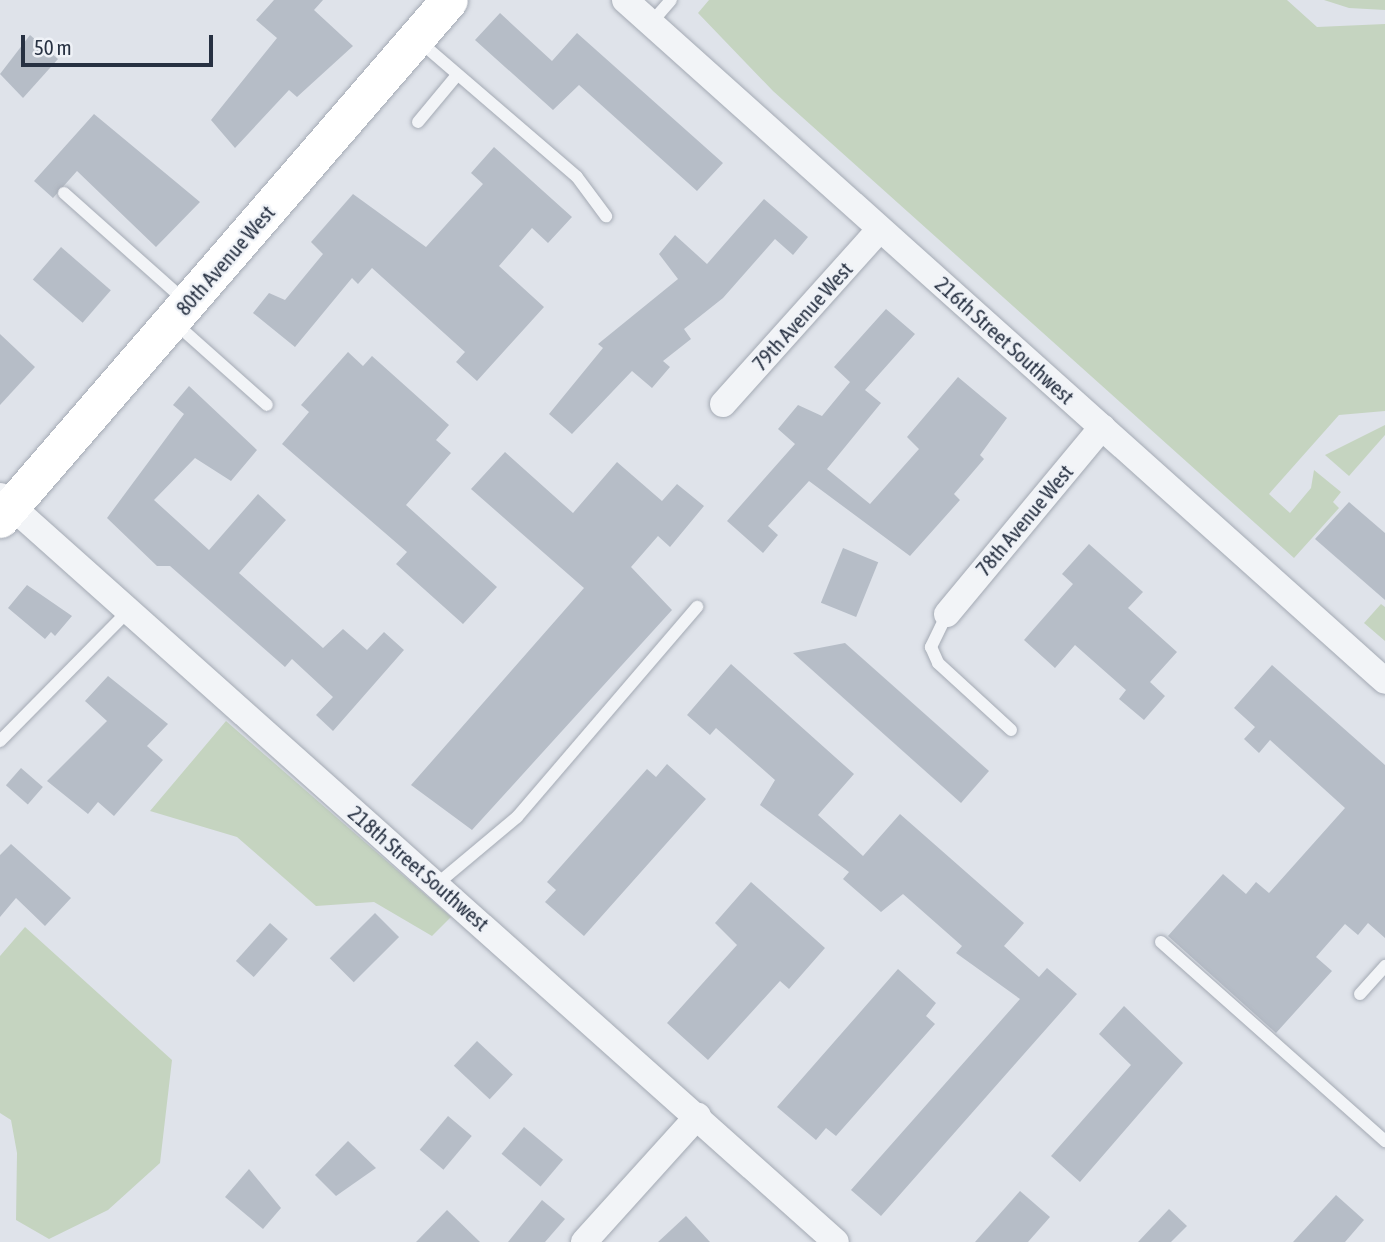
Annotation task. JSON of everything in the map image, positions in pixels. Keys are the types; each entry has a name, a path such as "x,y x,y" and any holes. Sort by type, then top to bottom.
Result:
{"street":[{"name":"80th Avenue West","path":"4,507 180,312 449,0"},
{"name":"216th Street Southwest","path":"625,0 1385,681"},
{"name":"79th Avenue West","path":"723,404 880,229"},
{"name":"78th Avenue West","path":"947,614 1102,427"},
{"name":"218th Street Southwest","path":"4,507 129,610 836,1242"},
{"path":"584,1242 698,1116"}],"lane":[{"path":"651,23 671,0"},
{"path":"416,39 577,177 606,216"},
{"path":"418,121 457,75"},
{"path":"64,193 267,405"},
{"path":"437,884 517,817 697,607"},
{"path":"0,741 129,610"},
{"path":"947,614 931,647 938,663 1011,730"},
{"path":"1161,942 1385,1140"},
{"path":"1360,994 1385,966"}],"green space":[{"path":"709,0 1287,0 1317,27 1385,24 1385,411 1339,415 1269,494 1290,513 1311,488 1314,470 1341,492 1333,502 1339,508 1294,558 773,91 698,13"},
{"path":"1324,0 1385,0 1385,10 1349,8"},
{"path":"1385,425 1385,435 1349,476 1325,455"},
{"path":"1381,604 1385,607 1385,641 1364,623"},
{"path":"226,721 451,917 432,936 374,902 316,906 237,837 150,811"},
{"path":"25,927 172,1060 160,1163 108,1210 49,1239 16,1220 17,1153 11,1120 0,1113 0,956"}],"building":[{"path":"274,0 323,0 314,10 353,46 297,97 289,90 235,148 211,120 277,38 256,20"},
{"path":"500,13 552,61 577,33 723,163 697,191 579,85 553,110 475,40"},
{"path":"30,35 58,59 23,98 0,74"},
{"path":"94,114 200,202 156,247 77,171 53,198 34,181"},
{"path":"494,147 572,217 548,243 532,228 499,266 544,307 477,381 456,362 465,352 372,268 358,284 352,278 295,347 253,313 269,293 285,300 323,254 311,242 353,194 426,247 483,184 471,173"},
{"path":"764,199 808,237 793,255 775,239 723,298 684,329 691,339 663,361 670,367 652,388 632,371 572,434 549,414 603,348 598,344 678,279 659,254 675,235 707,264"},
{"path":"61,247 111,290 83,323 33,279"},
{"path":"886,309 915,334 865,390 881,403 827,469 870,504 919,449 907,437 958,377 1007,418 980,455 984,459 954,494 960,500 910,556 809,481 768,526 778,535 763,553 727,521 795,444 778,429 798,405 822,416 850,382 834,367"},
{"path":"0,334 35,367 0,405"},
{"path":"348,352 363,366 372,356 449,425 436,440 451,453 406,505 497,587 463,624 396,564 407,552 282,444 309,412 301,405"},
{"path":"189,386 257,450 231,481 195,458 154,500 209,550 258,494 286,520 239,573 323,648 343,629 367,650 384,632 404,650 333,731 316,715 333,697 292,659 285,667 170,566 157,566 107,518 184,414 173,405"},
{"path":"505,452 573,513 617,462 662,501 677,484 704,506 670,547 658,536 631,567 672,610 472,830 411,785 584,588 471,489"},
{"path":"1349,502 1385,533 1385,600 1315,539"},
{"path":"1089,544 1143,592 1128,608 1177,652 1150,682 1165,696 1144,720 1119,699 1126,690 1075,645 1055,668 1024,640 1073,584 1062,574"},
{"path":"843,548 878,562 856,617 821,603"},
{"path":"27,585 72,616 55,636 51,632 45,639 8,608"},
{"path":"845,643 989,771 961,803 793,653"},
{"path":"731,664 854,774 818,815 863,856 900,814 1024,923 1004,946 1039,977 1047,968 1077,994 881,1216 851,1190 1020,999 956,953 962,946 903,894 881,912 843,879 849,872 760,805 775,780 716,728 710,735 687,715"},
{"path":"1272,665 1385,765 1385,938 1368,923 1358,935 1345,924 1316,957 1332,971 1276,1033 1168,936 1223,874 1246,894 1256,882 1269,893 1345,808 1270,740 1259,753 1244,739 1255,727 1234,708"},
{"path":"108,676 168,724 147,746 163,760 114,816 98,802 88,814 47,781 107,721 85,701"},
{"path":"667,764 706,799 584,936 545,902 556,890 547,882 647,769 656,777"},
{"path":"21,768 43,787 28,804 6,785"},
{"path":"11,844 71,898 45,926 16,898 0,917 0,855"},
{"path":"751,882 825,948 789,989 780,981 708,1060 667,1023 737,945 715,923"},
{"path":"375,913 399,937 354,982 330,958"},
{"path":"270,923 288,939 254,977 236,961"},
{"path":"898,969 936,1003 926,1016 935,1024 836,1136 826,1128 816,1140 777,1107"},
{"path":"1124,1006 1183,1063 1080,1182 1051,1156 1131,1065 1099,1034"},
{"path":"477,1041 513,1074 490,1099 454,1066"},
{"path":"448,1116 472,1136 443,1170 420,1150"},
{"path":"524,1127 563,1160 541,1187 502,1154"},
{"path":"348,1141 376,1168 336,1196 315,1175"},
{"path":"249,1169 281,1208 263,1229 225,1197"},
{"path":"1020,1191 1050,1217 1028,1242 975,1242"},
{"path":"1336,1195 1364,1220 1345,1242 1293,1242"},
{"path":"542,1200 565,1219 545,1242 508,1242"},
{"path":"1169,1209 1187,1226 1171,1242 1138,1242"},
{"path":"447,1210 480,1242 416,1242"},
{"path":"686,1216 710,1242 658,1242"}]}
